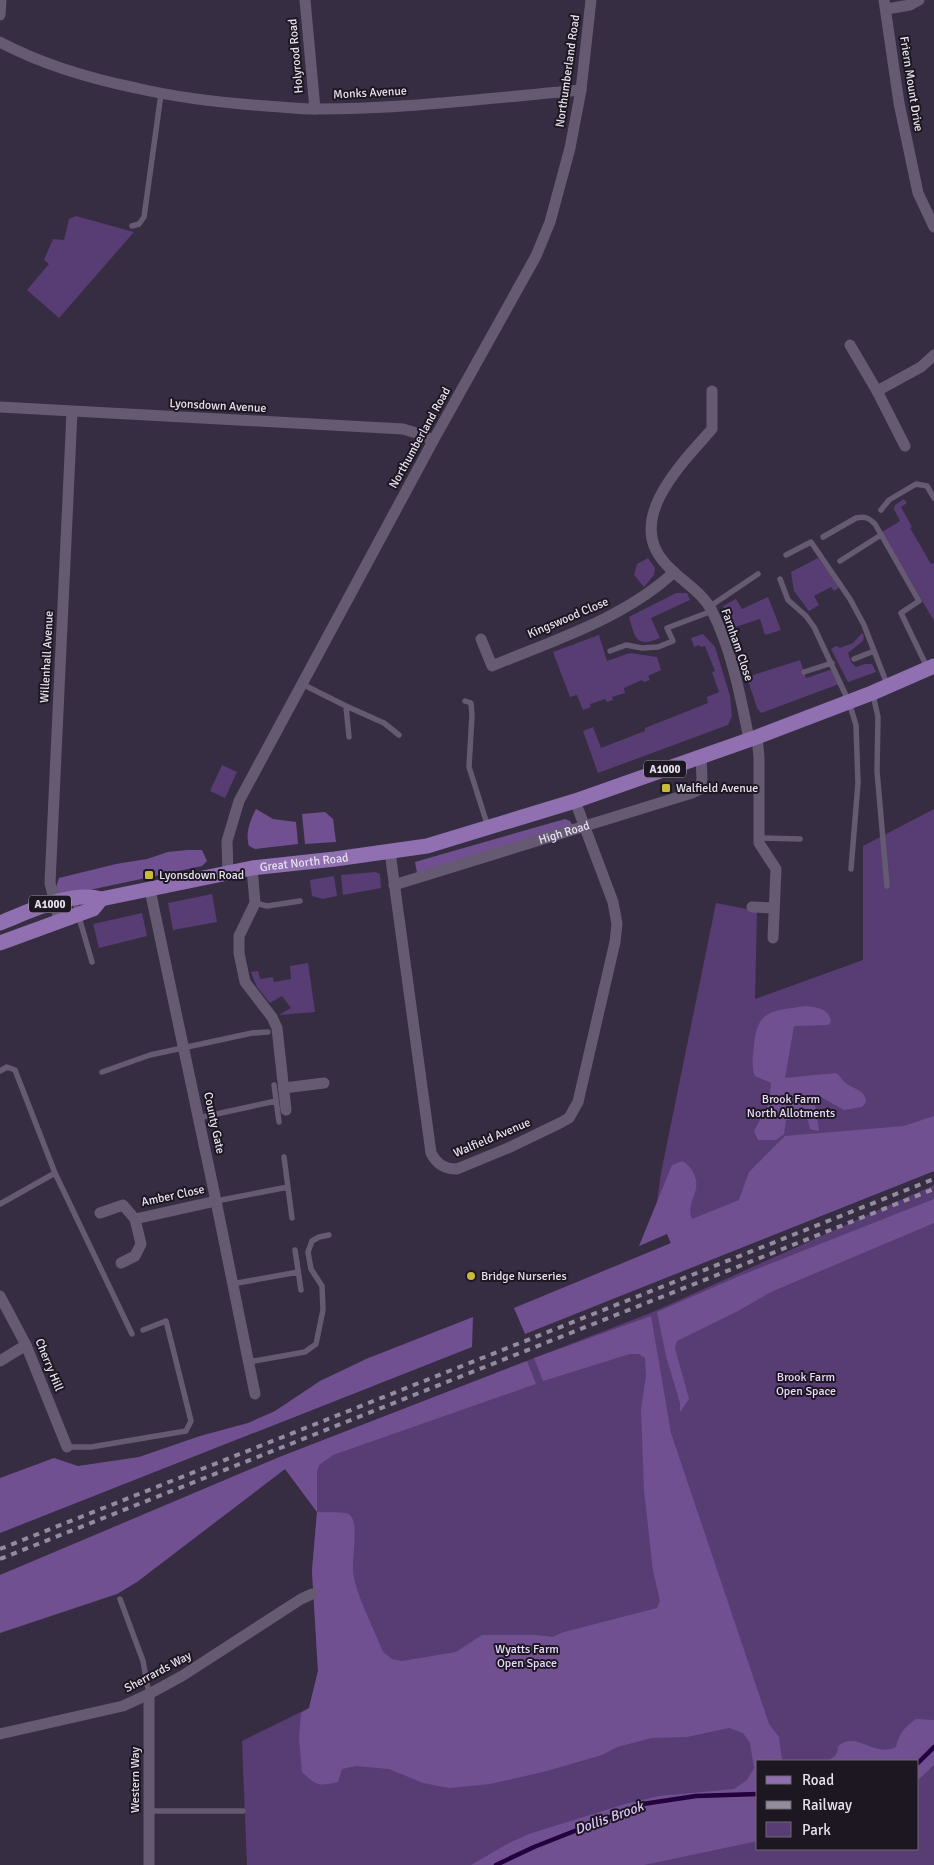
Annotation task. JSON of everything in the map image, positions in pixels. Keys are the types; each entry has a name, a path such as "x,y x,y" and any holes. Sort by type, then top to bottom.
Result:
{"main road":[{"name":"A1000","path":"390,852 427,846 575,801 850,702 931,667"},
{"name":"Great North Road","path":"0,923 54,902 90,896 101,899 252,868 390,852"},
{"name":"Great North Road","path":"0,943 93,908 101,899"}],"street":[{"path":"0,15 1,0"},
{"name":"Holyrood Road","path":"305,0 315,109"},
{"name":"Northumberland Road","path":"228,873 228,841 236,809 433,441 536,256 550,222 570,148 581,90 591,0"},
{"path":"885,5 910,5 919,0"},
{"name":"Friern Mount Drive","path":"885,5 899,103 916,184 926,213 934,227"},
{"name":"Monks Avenue","path":"0,42 26,56 75,74 161,94 229,103 315,109 417,105 581,90"},
{"path":"850,345 905,446"},
{"path":"877,392 921,367 934,355"},
{"name":"Farnham Close","path":"712,391 712,429 678,468 658,498 651,532 654,548 664,562 694,588 711,609 720,630 759,756 759,838"},
{"name":"Lyonsdown Avenue","path":"0,407 403,429 423,435 433,441"},
{"name":"Willenhall Avenue","path":"58,920 50,882 72,412"},
{"name":"Kingswood Close","path":"481,639 492,666 612,615 644,597 674,572"},
{"name":"High Road","path":"394,885 692,793 700,789 702,779 701,757"},
{"name":"Walfield Avenue","path":"390,852 431,1153 436,1162 448,1169 457,1169 508,1148 560,1123 568,1118 578,1102 615,942 617,924 613,902 575,801"},
{"path":"759,838 759,843 776,869 773,938"},
{"path":"252,868 255,903 239,936 238,953 245,982 272,1017 277,1028 279,1086 286,1110"},
{"name":"County Gate","path":"150,890 255,1394"},
{"path":"752,907 774,908"},
{"path":"279,1086 324,1083"},
{"name":"Amber Close","path":"135,1218 216,1202"},
{"name":"Amber Close","path":"100,1213 123,1206 135,1218 140,1244 135,1256 121,1263"},
{"name":"Cherry Hill","path":"0,1296 26,1345 66,1447"},
{"path":"0,1361 26,1345"},
{"name":"Sherrards Way","path":"0,1734 123,1706 150,1694 182,1676 301,1599 312,1594"},
{"name":"Western Way","path":"149,1865 150,1694"}],"lane":[{"path":"132,226 139,224 144,217 161,94"},
{"path":"881,510 888,500 916,484 928,486 934,498"},
{"path":"823,537 856,518 869,518 875,524 919,601 901,613 931,667"},
{"path":"840,561 881,535"},
{"path":"786,555 811,542 850,598 864,624 888,686"},
{"path":"610,651 626,645 642,648 658,647 673,641 667,628 711,609 758,574"},
{"path":"780,579 788,600 806,616 814,628 850,702 856,725 858,783 851,869"},
{"path":"854,659 874,651"},
{"path":"804,672 832,663"},
{"path":"302,684 384,723 399,735"},
{"path":"872,693 878,717 878,771 887,886"},
{"path":"465,702 471,704 472,714 469,767 489,828"},
{"path":"346,706 350,737"},
{"path":"759,838 800,839"},
{"path":"74,899 92,962"},
{"path":"255,903 266,906 300,901"},
{"path":"102,1072 150,1055 183,1047 252,1033 268,1032"},
{"path":"0,1071 7,1067 15,1070 55,1173 132,1334"},
{"path":"279,1086 276,1101 279,1122"},
{"path":"198,1118 276,1101"},
{"path":"284,1157 292,1218"},
{"path":"0,1204 55,1173"},
{"path":"216,1202 288,1187"},
{"path":"248,1362 305,1352 316,1344 323,1310 322,1286 311,1269 308,1252 312,1241 329,1235"},
{"path":"295,1250 301,1290"},
{"path":"232,1284 298,1272"},
{"path":"66,1447 91,1447 186,1431 191,1421 166,1322 143,1330"},
{"path":"120,1600 143,1661 150,1694"},
{"path":"149,1811 243,1811"}],"green space":[{"path":"76,216 134,232 59,318 27,290 49,264 44,260 53,239 64,240 69,219"},
{"path":"904,499 907,503 901,507 912,527 910,528 931,564 934,563 934,621 882,532 900,521 894,509 895,505"},
{"path":"648,558 655,568 654,575 644,587 634,575 637,564"},
{"path":"818,558 840,587 834,591 831,587 814,596 819,605 809,611 794,591 791,572"},
{"path":"676,593 687,593 690,600 651,618 660,638 646,642 638,639 635,636 629,617"},
{"path":"768,597 781,630 765,635 760,619 732,628 723,606 736,599 742,609"},
{"path":"862,633 864,636 863,641 848,653 851,662 856,667 872,664 876,672 848,682 831,649 836,646 840,648 853,643"},
{"path":"703,634 715,647 730,696 732,716 728,725 598,773 583,731 593,727 601,748 708,703 707,697 719,692 712,672 715,671 705,646 700,647 699,645 694,647 691,638"},
{"path":"599,635 607,661 630,653 657,657 661,670 648,676 650,680 644,682 642,680 624,688 625,693 612,697 613,700 607,702 605,699 590,704 591,707 583,710 577,695 570,697 553,652"},
{"path":"800,660 806,678 830,670 836,674 839,684 761,713 757,708 747,677"},
{"path":"222,765 237,772 225,798 210,791"},
{"path":"256,809 273,819 296,822 298,844 255,849 249,846 248,832"},
{"name":"Brook Farm North Allotments","path":"934,809 934,1171 680,1272 657,1202 661,1173 716,903 757,911 755,999 863,960 863,846"},
{"path":"325,812 333,819 336,842 305,844 302,814"},
{"path":"565,819 570,821 573,826 417,873 415,862"},
{"path":"202,850 207,861 202,866 94,889 69,897 59,896 56,887 59,878 116,864 147,859 168,852"},
{"path":"375,872 380,874 381,888 343,895 341,875"},
{"path":"334,876 337,896 323,899 312,896 310,880"},
{"path":"212,894 217,922 173,930 168,903"},
{"path":"142,913 147,936 99,948 93,924"},
{"path":"308,963 315,1012 279,1015 291,1008 282,996 270,1003 257,987 251,972 258,971 260,979 273,977 274,982 291,979 290,966"},
{"path":"806,1006 826,1011 831,1022 828,1025 794,1026 785,1078 836,1073 845,1083 862,1092 866,1102 862,1107 844,1110 819,1096 815,1104 819,1131 810,1129 808,1120 803,1117 786,1120 784,1134 776,1140 758,1140 754,1131 769,1103 771,1083 755,1076 754,1072 753,1057 759,1024 764,1018 777,1011"},
{"path":"934,1116 934,1171 525,1334 514,1308 671,1243 667,1234 639,1246 672,1165 682,1161 689,1166 695,1176 696,1189 690,1213 692,1219 739,1200 749,1172 785,1136 904,1126"},
{"name":"Wyatts Farm Open Space","path":"934,1185 934,1865 247,1865 242,1741 309,1708 318,1671 312,1571 317,1512 277,1458 653,1312"},
{"path":"934,1199 934,1223 771,1292 738,1311 677,1341 675,1348 689,1399 680,1412 680,1403 666,1356 657,1312 737,1277"},
{"path":"651,1316 671,1433 769,1724 779,1737 782,1760 756,1760 756,1841 644,1865 471,1865 529,1834 625,1804 659,1796 734,1789 747,1780 754,1768 750,1743 743,1733 729,1728 687,1737 652,1738 617,1747 602,1755 547,1771 490,1784 450,1788 423,1783 389,1769 356,1766 342,1769 338,1782 318,1784 311,1780 302,1772 299,1739 301,1713 309,1708 318,1671 312,1571 317,1512 350,1515 353,1519 355,1532 354,1577 365,1610 383,1652 392,1659 402,1661 456,1652 482,1635 537,1635 552,1637 564,1632 657,1608 660,1601 653,1571 644,1490 641,1409 646,1376 645,1358 639,1354 630,1354 543,1381 534,1358"},
{"path":"473,1317 472,1347 0,1533 0,1478 54,1458 78,1466 139,1457 200,1436 248,1423 275,1411 320,1381 366,1359"},
{"path":"527,1361 536,1384 333,1455 319,1465 317,1472 317,1512 285,1469 137,1582 117,1594 0,1633 0,1575 277,1458"},
{"path":"916,1719 934,1720 934,1765 919,1779 919,1760 827,1760 834,1756 838,1746 845,1742 859,1742 880,1749 896,1747 899,1738 908,1725"}],"waterway":[{"name":"Dollis Brook","path":"919,1762 934,1747"},
{"name":"Dollis Brook","path":"496,1865 534,1847 643,1804 696,1796 756,1794"}],"railway":[{"path":"0,1549 934,1179"},
{"path":"0,1559 934,1189"}],"place":[{"name":"Walfield Avenue","path":"666,788"},
{"name":"Lyonsdown Road","path":"149,875"},
{"name":"Bridge Nurseries","path":"471,1276"}],"park label":[{"name":"Brook Farm Open Space","path":"806,1384"}]}
